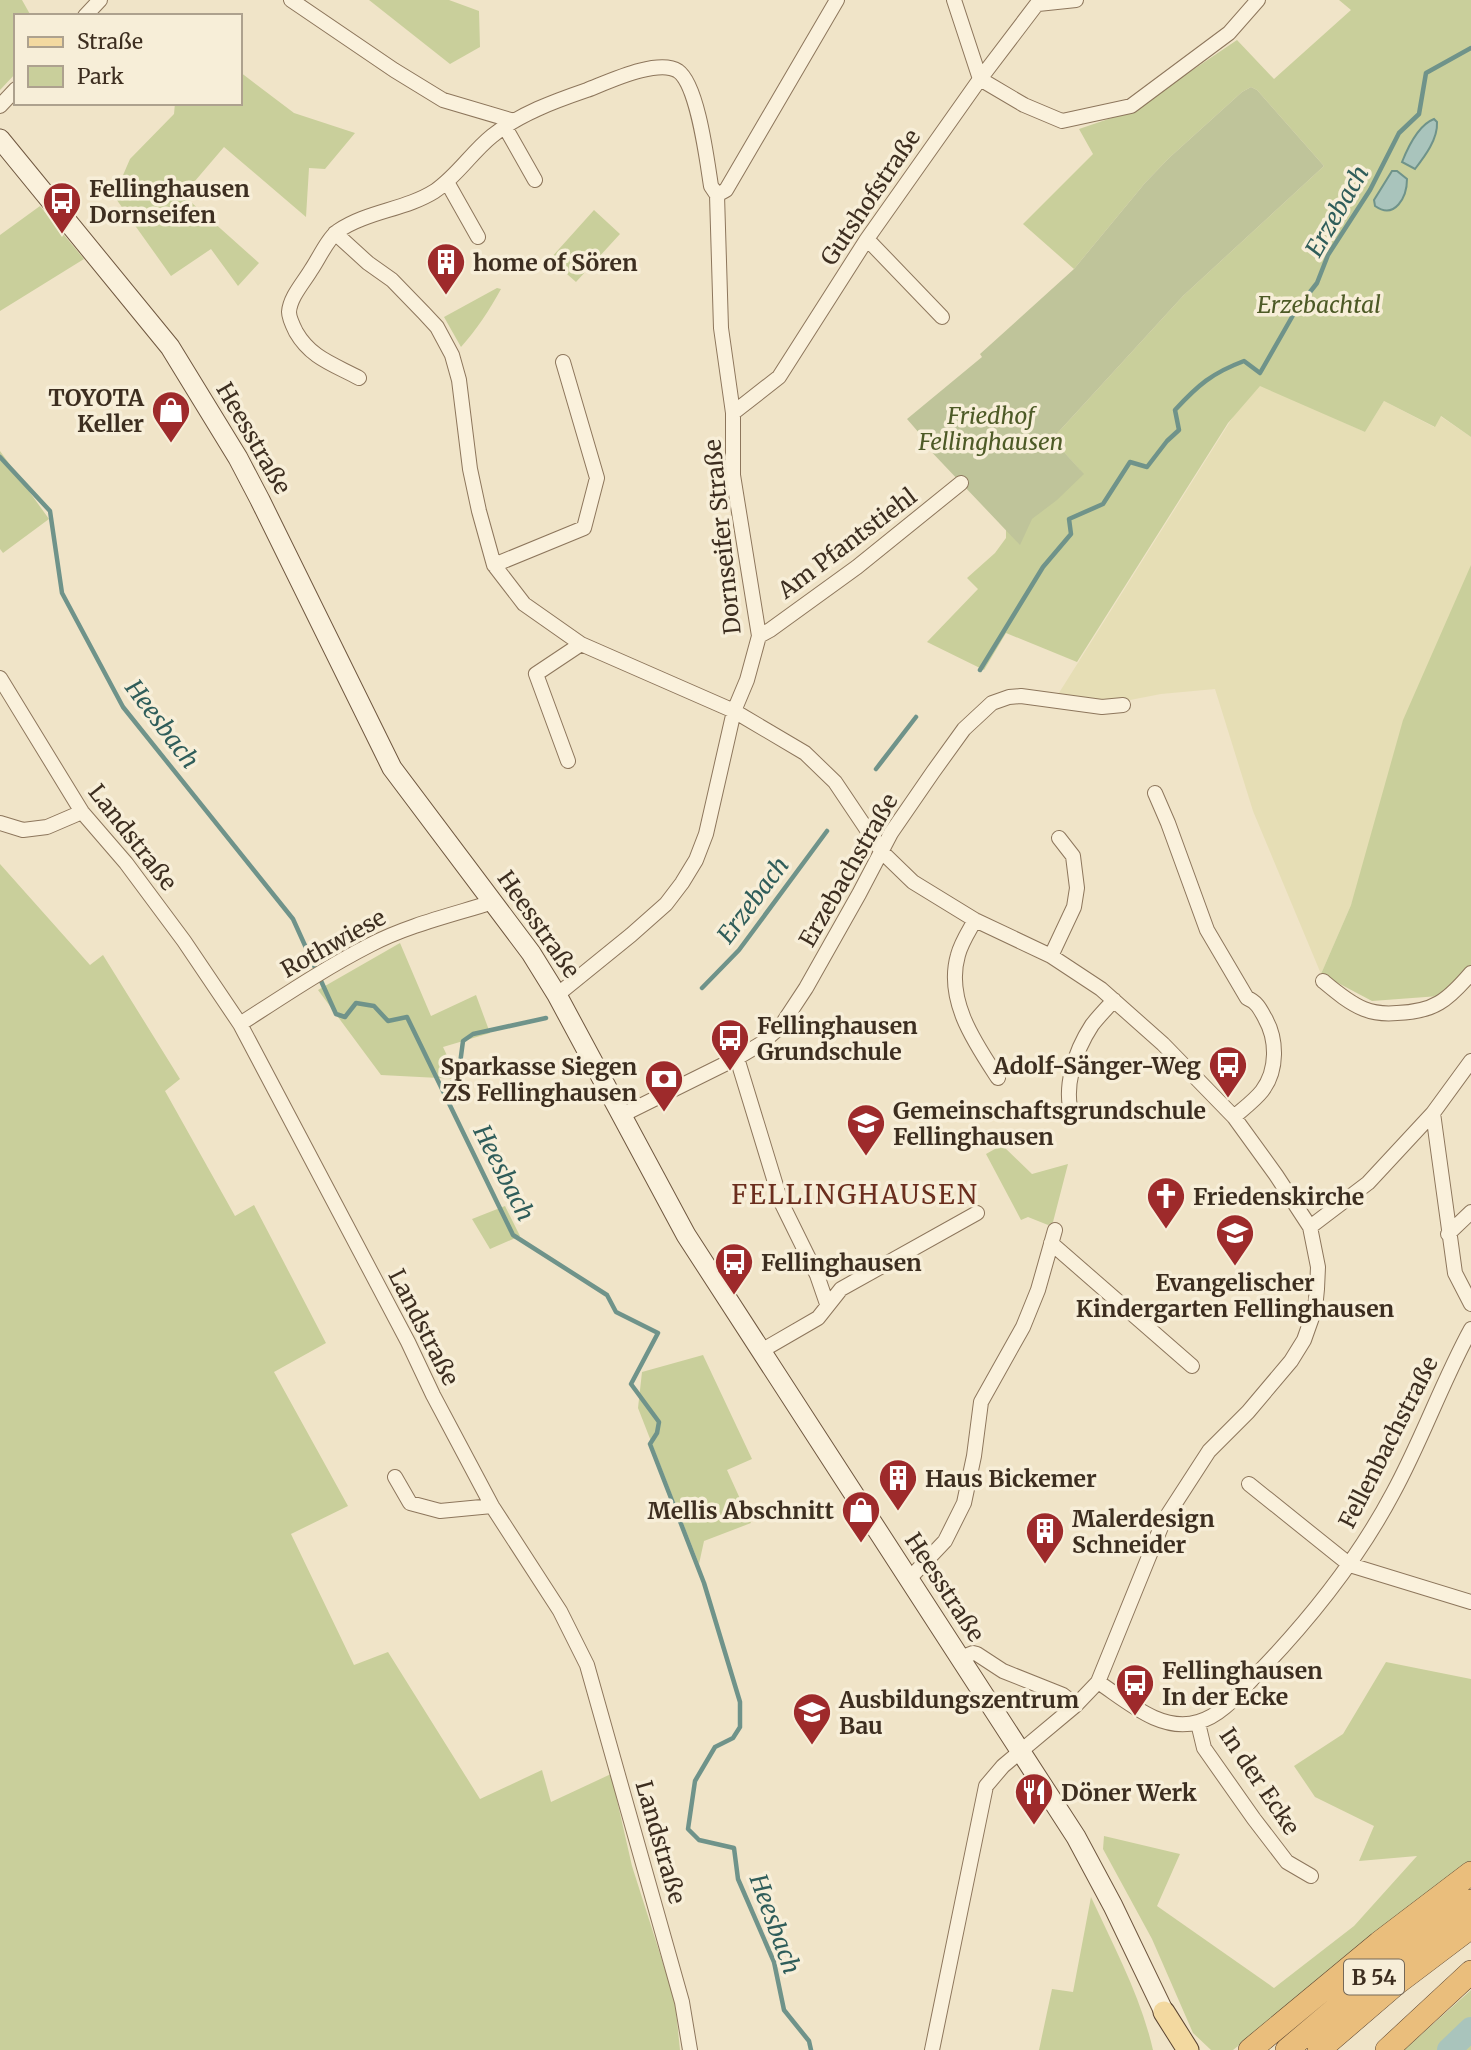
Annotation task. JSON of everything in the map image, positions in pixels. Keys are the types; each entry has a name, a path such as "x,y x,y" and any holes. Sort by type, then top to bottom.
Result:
{"highway":[{"path":"1250,2050 1379,1943 1471,1873"},
{"name":"B 54","path":"1287,2050 1385,1967 1471,1901"},
{"name":"B 54","path":"1319,2050 1397,1983 1471,1927"},
{"path":"1387,2050 1471,1972"}],"main road":[{"name":"Heesstraße","path":"0,139 170,347 238,458 392,768 531,953 557,995 686,1235 1076,1837 1113,1906 1161,2007 1188,2050"},
{"name":"Heesstraße","path":"1161,2007 1171,2050"}],"street":[{"path":"87,14 100,0"},
{"path":"291,0 443,100 510,124 535,180"},
{"path":"717,195 726,190 837,0"},
{"path":"954,0 980,79 1024,105 1062,121 1131,106 1229,33 1258,0"},
{"path":"1039,2 1076,0"},
{"name":"Gutshofstraße","path":"733,413 779,377 867,239 980,79 1039,2"},
{"name":"Dornseifer Straße","path":"510,124 571,95 661,66 677,71 689,84 712,186 717,195 721,328 733,413 733,475 759,636 747,680 734,710 706,834 696,860 666,904 557,995"},
{"path":"0,106 14,91"},
{"path":"359,378 312,353 302,341 289,312 296,293 335,233 358,220 424,198 447,182 491,137 510,124"},
{"path":"447,182 478,237"},
{"path":"335,233 368,263 392,280 424,313 437,327 452,355 459,380 470,469 494,565 524,604 581,644 734,710 805,753 835,782 882,852 913,882 975,920 1051,956 1101,989 1163,1044 1234,1117 1310,1227 1318,1268 1317,1289 1315,1309 1304,1340 1291,1361 1209,1451 1163,1522 1098,1682 1003,1766 986,1786 932,2050"},
{"path":"867,239 942,317"},
{"path":"494,565 584,528 597,478 563,362"},
{"name":"Am Pfantstiehl","path":"759,636 857,567 961,484"},
{"path":"568,761 536,674 581,644"},
{"name":"Landstraße","path":"0,678 82,812 134,874 184,941 240,1024 492,1506 560,1611 587,1665 682,2002 690,2050"},
{"name":"Erzebachstraße","path":"622,1115 737,1058 762,1043 781,1026 806,988 891,833 964,729 992,704 1009,697 1021,696 1102,707 1123,705"},
{"path":"1154,793 1168,823 1207,930 1247,998 1254,1001 1259,1008 1272,1036 1275,1049 1270,1075 1263,1090 1234,1117"},
{"path":"0,823 23,830 47,827 82,812"},
{"path":"1051,956 1074,907 1077,888 1073,856 1059,838"},
{"name":"Rothwiese","path":"240,1024 371,944 493,902"},
{"path":"975,920 958,954 956,992 973,1041 998,1079"},
{"path":"1323,981 1362,1008 1392,1014 1413,1013 1433,1008 1443,1002 1471,973"},
{"path":"1073,1118 1068,1094 1073,1069 1092,1026 1114,1000"},
{"path":"737,1058 781,1202 817,1275 827,1304"},
{"path":"1310,1227 1368,1183 1433,1112 1471,1061"},
{"path":"1433,1112 1455,1273 1471,1304"},
{"path":"1448,1234 1471,1212"},
{"path":"761,1351 818,1318 841,1289 977,1213"},
{"path":"909,1579 945,1541 964,1503 981,1402 1023,1327 1038,1290 1053,1237 1192,1366"},
{"name":"Fellenbachstraße","path":"1198,1723 1218,1713 1290,1640 1350,1565 1394,1492 1471,1329"},
{"path":"395,1477 410,1503 440,1511 492,1506"},
{"path":"1249,1484 1350,1565 1471,1602"},
{"path":"960,1658 977,1654 1003,1671 1063,1695 1076,1704"},
{"name":"In der Ecke","path":"1098,1682 1152,1717 1171,1724 1198,1723 1204,1748 1254,1819 1287,1862 1311,1876"}],"shaded area":[{"path":"1255,382 1365,432 1384,401 1434,427 1440,416 1471,437 1471,572 1351,905 1321,974 1253,811 1215,689 1102,703 1057,696"}],"green space":[{"path":"0,0 22,0 30,14 14,14 14,75 0,90"},
{"path":"369,0 449,0 479,11 480,47 450,64"},
{"name":"Erzebachtal","path":"1339,0 1471,0 1471,437 1441,416 1435,427 1384,401 1365,432 1260,386 1228,423 1077,662 1006,633 984,670 927,642 978,589 967,578 995,553 1006,538 1006,526 1080,470 1052,439 1183,296 1324,166 1257,90 1251,87 1242,92 1169,158 1074,269 1023,224 1093,154 1079,129 1132,111 1237,40 1274,79 1351,10"},
{"path":"242,74 294,113 355,133 325,169 309,168 306,217 224,147 183,195 259,263 238,286 211,249 171,276 114,196 130,159 174,114 175,105 242,105"},
{"name":"Friedhof Fellinghausen","path":"1251,87 1257,90 1324,166 1183,296 1052,439 1084,474 1032,519 1020,545 924,444 926,441 907,419 982,357 980,354 1074,269 1169,158 1242,92"},
{"path":"40,206 84,259 0,311 0,235"},
{"path":"594,210 620,234 576,282 550,259"},
{"path":"497,288 501,289 492,305 461,347 444,317"},
{"path":"0,451 49,519 3,553 0,549"},
{"path":"1471,565 1471,968 1439,996 1372,1001 1321,974 1351,905 1403,720"},
{"path":"0,864 90,965 103,955 180,1079 165,1091 235,1216 254,1205 326,1343 274,1372 348,1506 291,1534 354,1665 388,1652 480,1799 542,1770 551,1802 611,1774 632,1866 675,2001 680,2050 0,2050"},
{"path":"400,943 431,1016 476,995 490,1033 443,1047 458,1079 381,1075 318,990"},
{"path":"1002,1145 1032,1174 1068,1164 1053,1222 1048,1225 1028,1217 1021,1220 986,1154"},
{"path":"505,1206 520,1236 490,1249 472,1219"},
{"path":"703,1355 752,1459 727,1470 751,1523 704,1541 699,1564 638,1408 642,1372"},
{"path":"1386,1662 1471,1679 1471,1865 1233,2050 1211,2050 1193,2033 1152,1939 1103,1849 1104,1836 1180,1854 1157,1906 1274,1988 1354,1926 1417,1856 1359,1861 1374,1826 1315,1797 1294,1766 1343,1734"},
{"path":"1091,1897 1134,1991 1153,2050 1039,2050 1052,1989 1073,1992"},
{"path":"1471,1990 1471,2050 1404,2050"}],"water":[{"path":"1434,119 1437,122 1435,135 1419,164 1415,169 1402,162 1418,131"},
{"path":"1392,171 1397,171 1407,179 1405,193 1394,208 1382,210 1375,206 1374,200"}],"waterway":[{"name":"Erzebach","path":"980,670 1043,567 1071,534 1069,519 1103,504 1130,462 1147,467 1179,430 1175,410 1206,381 1244,361 1260,373 1296,310 1317,283 1328,255 1370,190 1399,133 1419,114 1426,73 1471,48"},
{"name":"Heesbach","path":"0,457 50,511 62,593 123,707 293,919 336,1014 345,1017 356,1003 374,1006 388,1021 407,1017 513,1235 607,1295 616,1312 658,1333 631,1384 659,1422 657,1433 650,1444 704,1583 740,1702 740,1727 733,1738 715,1747 695,1781 688,1829 699,1840 734,1848 738,1879 774,1962 784,2010 809,2041 811,2050"},
{"name":"Erzebach","path":"876,769 916,717"},
{"name":"Erzebach","path":"702,988 739,950 827,831"},
{"name":"Erzebach","path":"442,1088 458,1079 463,1041 473,1034 546,1018"},
{"path":"1449,2050 1471,2029"}],"place":[{"name":"Fellinghausen Dornseifen","path":"62,235"},
{"name":"home of Sören","path":"446,296"},
{"name":"TOYOTA Keller","path":"171,444"},
{"name":"Fellinghausen Grundschule","path":"730,1072"},
{"name":"Adolf-Sänger-Weg","path":"1228,1099"},
{"name":"Sparkasse Siegen ZS Fellinghausen","path":"664,1113"},
{"name":"Gemeinschaftsgrundschule Fellinghausen","path":"866,1157"},
{"name":"Friedenskirche","path":"1166,1230"},
{"name":"Evangelischer Kindergarten Fellinghausen","path":"1235,1267"},
{"name":"Fellinghausen","path":"734,1296"},
{"name":"Haus Bickemer","path":"898,1512"},
{"name":"Mellis Abschnitt","path":"861,1544"},
{"name":"Malerdesign Schneider","path":"1045,1565"},
{"name":"Fellinghausen In der Ecke","path":"1135,1717"},
{"name":"Ausbildungszentrum Bau","path":"812,1746"},
{"name":"Döner Werk","path":"1034,1826"}],"district":[{"name":"FELLINGHAUSEN","path":"855,1194"}]}
